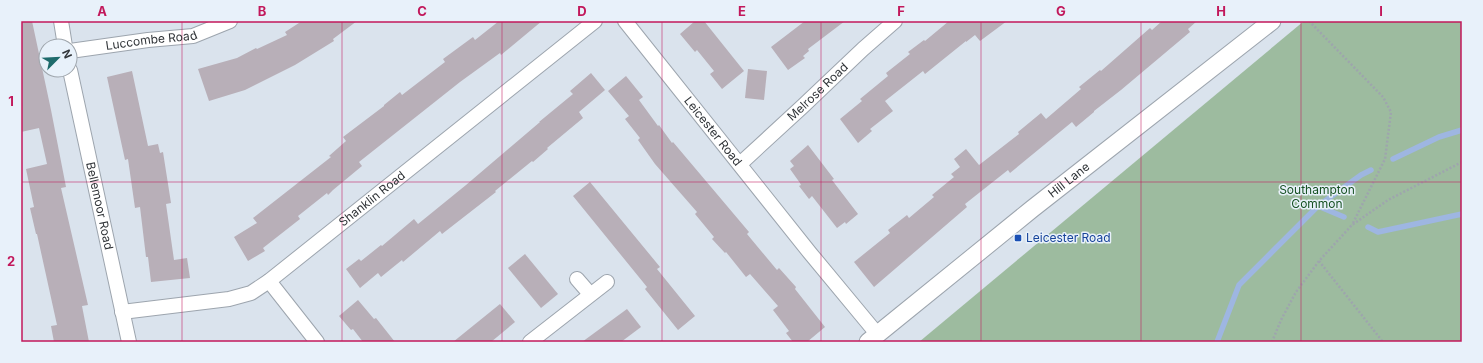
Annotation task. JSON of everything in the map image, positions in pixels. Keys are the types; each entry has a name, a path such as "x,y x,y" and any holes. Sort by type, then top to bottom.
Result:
{"street":[{"path":"61,21 64,38"},
{"name":"Luccombe Road","path":"78,50 148,40 193,36 230,21"},
{"name":"Shanklin Road","path":"122,312 229,299 251,293 269,281 595,21"},
{"name":"Leicester Road","path":"625,21 810,253 873,338"},
{"name":"Melrose Road","path":"740,164 863,48 896,21"},
{"name":"Hill Lane","path":"873,338 1032,209 1272,21"},
{"name":"Bellemoor Road","path":"72,78 129,342"},
{"path":"577,279 590,294"},
{"path":"269,281 317,342"},
{"path":"530,342 607,282"}],"path":[{"path":"1309,21 1383,97 1390,112 1385,159 1352,225"},
{"path":"1272,342 1281,320 1296,292 1319,261 1352,225 1388,200 1462,162"},
{"path":"1319,261 1383,342"}],"green space":[{"name":"Southampton Common","path":"1304,21 1462,21 1462,342 919,342"}],"building":[{"path":"21,21 32,21 38,49 38,78 44,78 66,187 61,188 88,305 82,306 89,342 54,342 51,326 57,325 30,208 34,207 26,169 47,164 39,128 21,132"},
{"path":"302,21 357,21 333,39 334,41 295,65 245,90 209,101 198,69 237,58 256,48 257,49 287,35 285,32"},
{"path":"499,21 542,21 501,55 500,53 460,82 359,162 362,166 328,195 327,193 298,216 300,219 263,248 265,251 248,261 234,237 257,223 253,218 331,157 329,156 346,141 343,137 400,92 402,95 445,62 443,59 473,37 475,40"},
{"path":"695,21 704,21 744,71 722,89 710,74 714,71 697,50 695,52 680,34"},
{"path":"805,21 845,21 808,49 809,51 803,56 805,58 788,70 771,47"},
{"path":"949,21 1007,21 980,41 975,35 925,74 923,71 885,101 893,111 870,129 872,131 858,143 840,119 862,101 860,99 888,76 886,73 910,54 908,52 924,40 925,41"},
{"path":"1162,21 1197,21 1188,29 1190,32 1076,127 1072,122 1010,173 1008,170 965,204 967,207 874,287 854,262 890,233 888,230 907,215 909,218 934,197 932,195 954,177 951,174 960,167 954,159 966,149 979,165 1019,134 1018,132 1041,113 1046,119 1081,89 1079,87 1100,70 1101,71 1150,28 1152,30"},
{"path":"748,69 767,71 764,100 745,98"},
{"path":"132,71 148,146 158,144 160,153 163,152 171,203 166,204 174,260 187,258 190,278 151,282 148,257 146,257 140,207 135,208 128,159 125,160 107,77"},
{"path":"591,73 605,90 579,112 583,118 547,148 548,149 533,162 532,161 495,191 496,192 442,234 440,231 403,262 402,260 381,277 378,273 360,288 346,269 359,259 361,261 381,245 382,246 414,219 418,224 573,94 570,91"},
{"path":"626,76 643,97 639,100 658,126 659,125 672,143 673,142 749,232 747,234 777,270 779,268 796,287 795,289 825,327 807,342 793,342 786,333 789,331 773,310 778,306 750,274 746,277 726,252 725,253 712,239 714,237 695,214 697,212 655,164 638,140 640,138 625,119 629,116 608,91"},
{"path":"808,145 858,214 846,224 845,222 837,228 812,196 809,199 799,186 801,185 800,183 790,169 794,166 790,161"},
{"path":"590,182 660,267 657,269 695,316 678,330 645,289 647,287 573,196"},
{"path":"525,254 558,294 541,308 508,268"},
{"path":"358,300 374,319 376,318 395,342 363,342 353,329 351,330 339,316"},
{"path":"500,304 515,322 491,342 453,342"},
{"path":"627,309 641,327 621,342 582,342"}],"waterway":[{"path":"1393,159 1439,137 1462,130"},
{"path":"1318,206 1361,175 1371,170"},
{"path":"1217,342 1239,285 1318,206 1344,217"},
{"path":"1368,227 1378,232 1462,214"}],"place":[{"name":"Leicester Road","path":"1018,238"}]}
